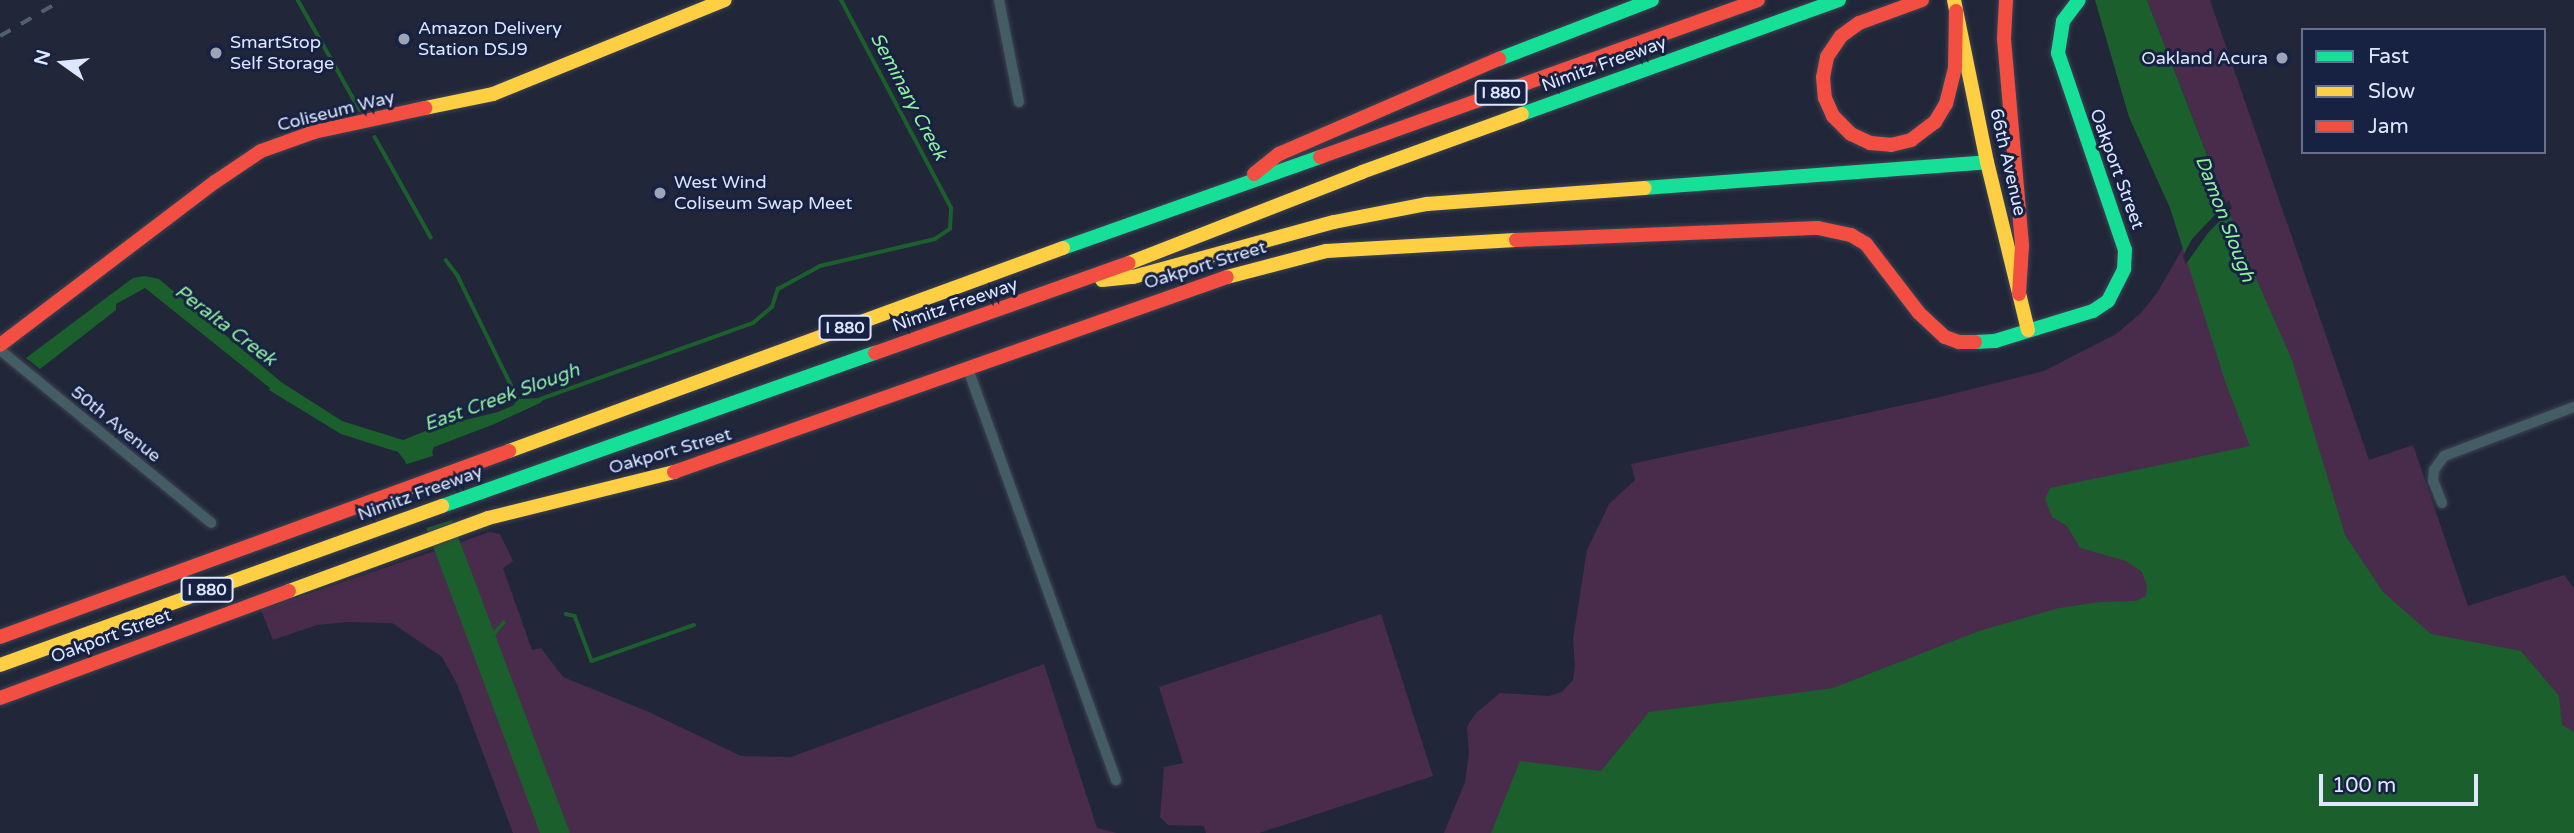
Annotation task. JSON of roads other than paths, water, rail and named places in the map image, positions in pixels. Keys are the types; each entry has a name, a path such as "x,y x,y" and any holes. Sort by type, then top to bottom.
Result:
{"main road":[{"name":"Coliseum Way","path":"0,347 215,182 261,151 314,132 493,94 725,0"},
{"path":"1608,16 1634,0"},
{"path":"1243,182 1279,154 1447,79 1651,0"},
{"name":"Nimitz Freeway","path":"0,637 1243,182 1351,147 1758,0"},
{"name":"Nimitz Freeway","path":"0,665 457,500 1077,283 1362,172 1839,0"},
{"path":"1922,0 1859,23 1841,37 1827,57 1823,77 1825,98 1833,116 1851,134 1870,143 1891,145 1911,140 1935,122 1946,104 1955,68 1955,6"},
{"path":"2006,0 2004,38 2022,246 2019,294"},
{"name":"Oakport Street","path":"0,698 466,526 527,506 660,477 697,466 1213,281 1326,251 1379,246 1818,228 1851,234 1866,244 1919,313 1945,337 1975,343 1995,341 2093,311 2108,300 2124,269 2125,250 2058,53 2063,21 2079,0"},
{"name":"66th Avenue","path":"1955,6 1987,162 2028,330"},
{"path":"1077,283 1133,276 1334,222 1427,204 1987,162"}],"street":[{"path":"999,0 1019,102"},
{"name":"50th Avenue","path":"0,347 211,523"},
{"path":"968,369 1116,780"},
{"path":"2441,503 2433,481 2434,470 2444,456 2574,407"}],"water":[{"name":"Damon Slough","path":"2095,0 2147,0 2245,253 2292,360 2345,535 2383,592 2431,634 2521,651 2559,696 2562,725 2574,732 2574,833 1491,833 1520,761 1601,771 1649,712 1833,688 1979,631 2059,608 2100,602 2136,601 2146,596 2147,586 2142,572 2126,561 2080,548 2067,526 2052,517 2045,499 2050,488 2250,446 2226,384 2170,208 2129,117"},
{"path":"145,276 159,279 281,382 342,421 403,440 433,428 498,412 514,405 517,399 545,398 540,403 492,425 434,447 432,452 454,526 570,833 540,833 428,533 405,461 398,452 341,434 269,390 270,388 145,288 116,304 116,310 40,369 26,358 133,278"}],"waterway":[{"path":"298,0 360,110"},
{"name":"East Creek Slough","path":"541,399 753,323 772,307 778,289 820,266 935,239 950,229 951,208 841,0"},
{"path":"375,137 431,237"},
{"path":"446,260 458,276 519,401"},
{"path":"566,614 575,616 592,661 694,625"},
{"path":"493,635 503,623"}],"railway":[{"path":"0,36 62,0"}],"place":[{"name":"Amazon Delivery Station DSJ9","path":"404,39"},
{"name":"SmartStop Self Storage","path":"216,53"},
{"name":"Oakland Acura","path":"2282,58"},
{"name":"West Wind Coliseum Swap Meet","path":"660,193"}],"water label":[{"name":"Seminary Creek","path":"908,97"},
{"name":"Peralta Creek","path":"225,326"}]}
